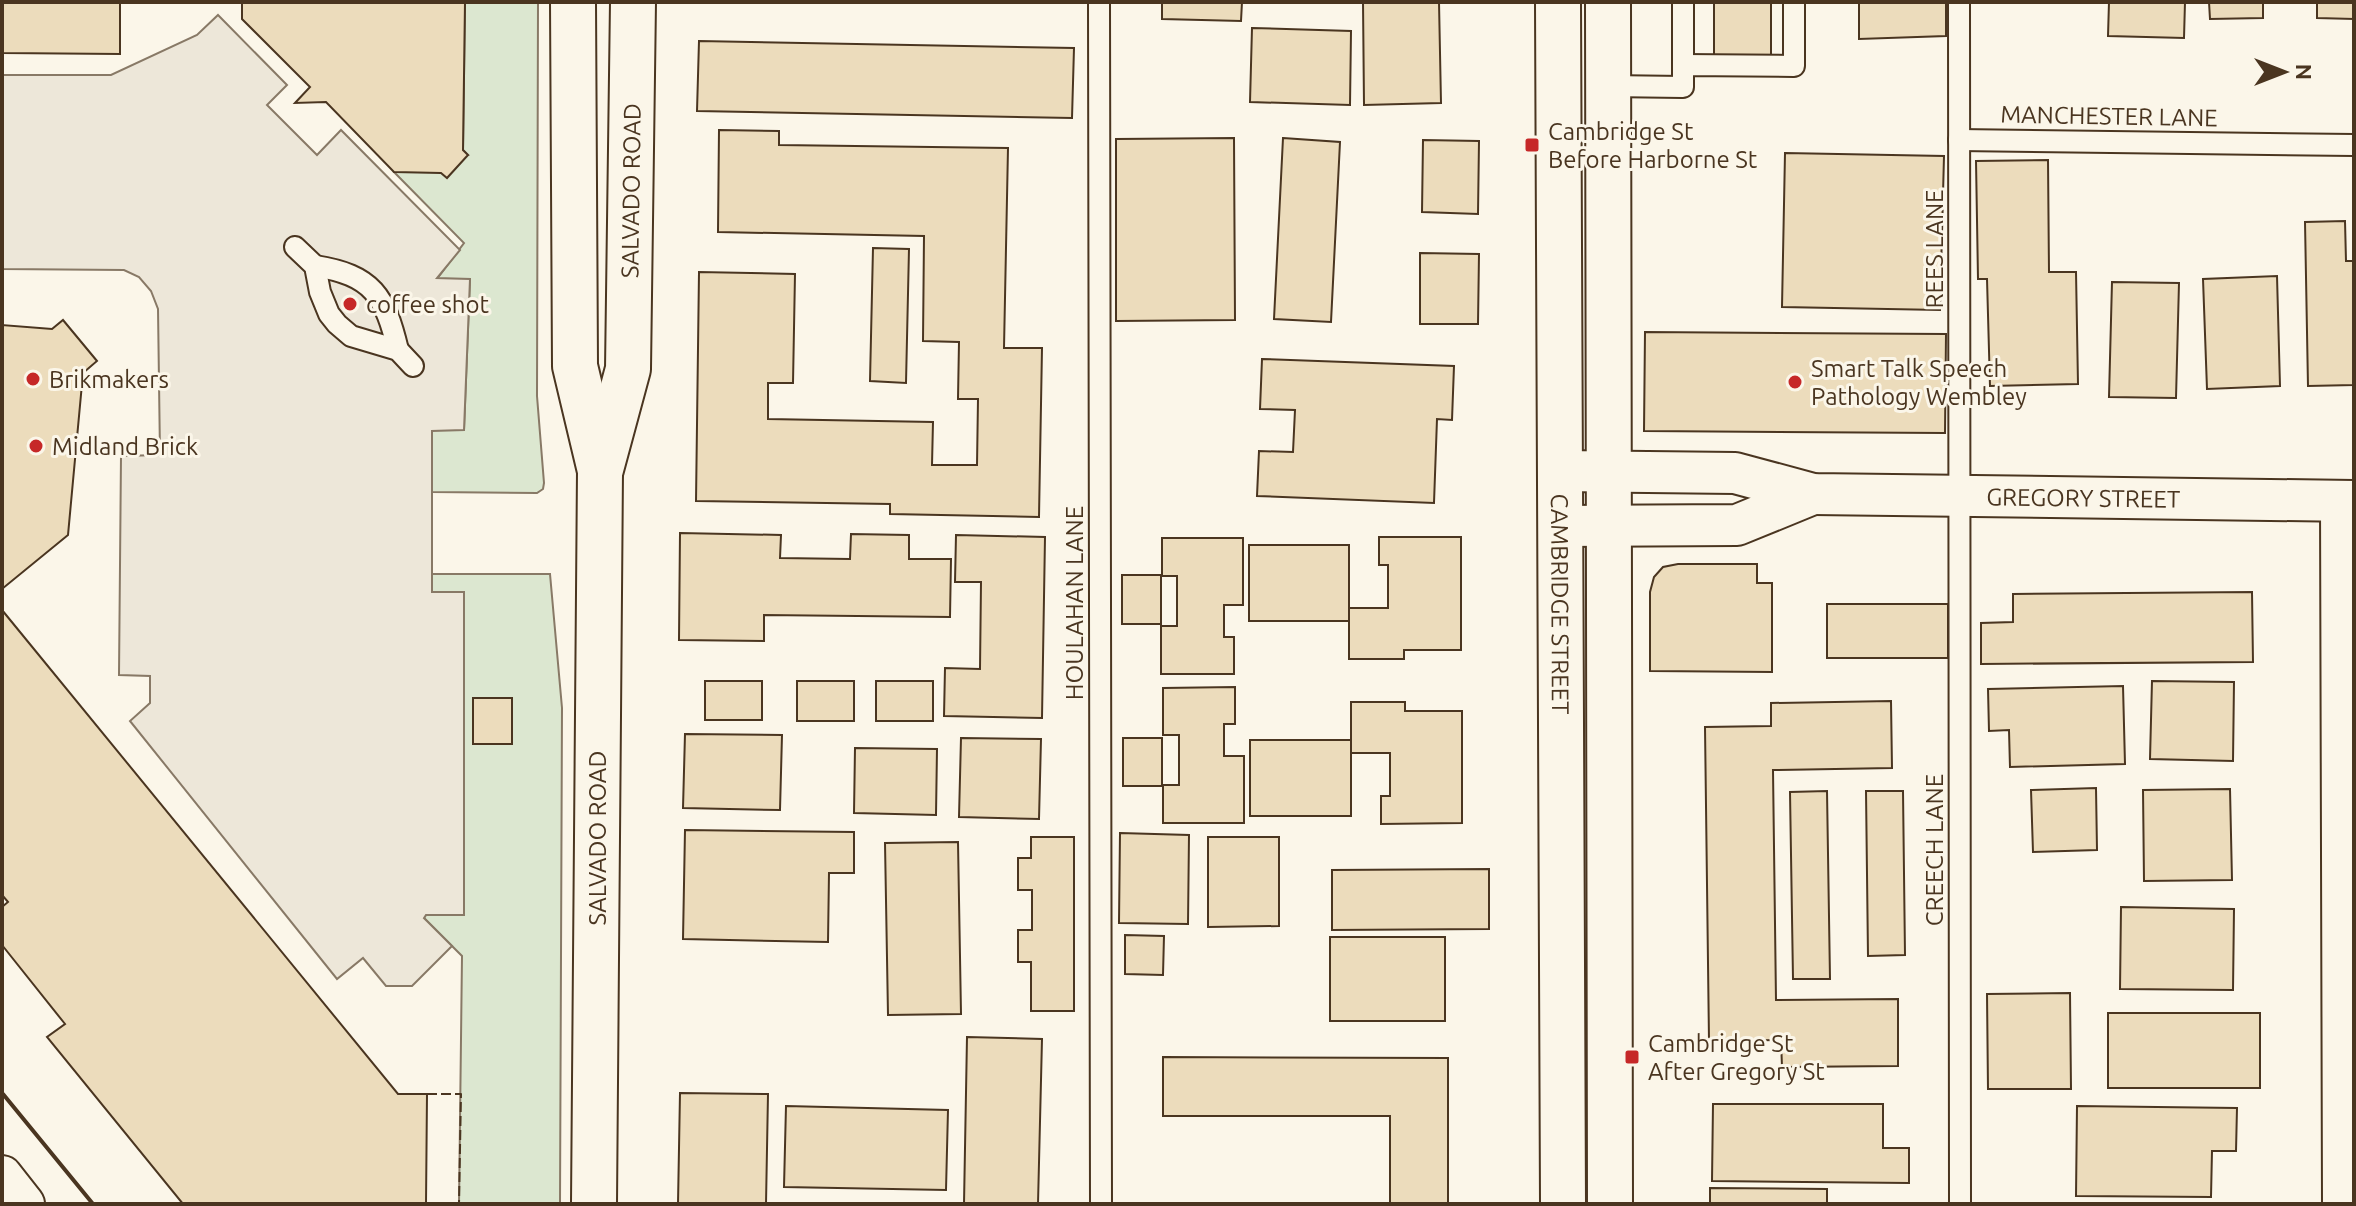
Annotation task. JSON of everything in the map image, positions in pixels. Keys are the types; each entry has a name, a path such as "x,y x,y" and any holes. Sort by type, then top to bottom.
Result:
{"main road":[{"name":"SALVADO ROAD","path":"573,2 575,366 600,471 594,1204"},
{"name":"SALVADO ROAD","path":"600,471 628,369 633,2"},
{"name":"CAMBRIDGE STREET","path":"1558,2 1563,1204"},
{"name":"CAMBRIDGE STREET","path":"1608,2 1610,1204"}],"street":[{"name":"GREGORY STREET","path":"1560,471 1735,473 1813,494 2348,501"},
{"name":"GREGORY STREET","path":"1560,526 1737,525 1813,494"},
{"path":"2343,1204 2348,501"},
{"path":"2,1176 24,1204"}],"lane":[{"name":"HOULAHAN LANE","path":"1099,2 1101,1204"},
{"path":"1608,86 1683,87 1683,2"},
{"path":"1683,65 1794,66 1794,2"},
{"name":"REES LANE","path":"1959,2 1960,496"},
{"name":"MANCHESTER LANE","path":"1959,140 2354,145"},
{"path":"295,247 315,266 339,270 373,290 383,302 398,350 413,366"},
{"path":"315,266 320,292 337,324 351,336 398,350"},
{"name":"CREECH LANE","path":"1960,496 1960,1204"}],"green space":[{"path":"465,2 538,2 537,396 544,483 543,489 537,493 432,492 432,430 464,430 470,279 437,279 464,243 394,172 468,155 463,150"},
{"path":"432,574 550,574 562,708 560,1204 459,1204 462,956 424,918 426,915 464,915 464,592 432,592"}],"shaded area":[{"path":"218,15 287,85 267,105 317,155 341,130 460,250 437,278 470,279 464,430 432,431 432,592 464,592 464,915 426,915 424,918 452,946 412,986 386,986 363,958 337,979 130,721 150,703 150,676 119,675 121,456 160,455 158,309 151,291 139,277 124,270 2,269 2,75 111,75 197,35"}],"building":[{"path":"2,2 120,2 120,54 2,53"},
{"path":"242,2 465,2 463,150 468,155 447,178 441,173 394,172 326,102 295,103 310,87 242,19"},
{"path":"1162,2 1242,2 1241,21 1162,19"},
{"path":"1363,2 1439,2 1441,103 1364,105"},
{"path":"1714,2 1771,2 1771,61 1714,60"},
{"path":"1859,2 1946,2 1946,36 1859,39"},
{"path":"2109,2 2185,2 2184,38 2108,36"},
{"path":"2209,2 2263,2 2263,18 2210,19"},
{"path":"2317,2 2354,2 2354,19 2317,18"},
{"path":"1252,28 1351,31 1350,105 1250,102"},
{"path":"699,41 1074,48 1072,118 697,111"},
{"path":"719,130 779,131 779,145 1008,148 1004,348 1042,348 1039,517 890,514 890,504 696,501 699,272 795,274 793,383 768,383 768,419 933,422 932,465 977,465 978,399 958,399 959,342 923,341 924,236 718,232"},
{"path":"1234,138 1235,320 1116,321 1116,139"},
{"path":"1283,138 1340,142 1331,322 1274,319"},
{"path":"1423,140 1479,141 1478,214 1422,212"},
{"path":"1785,153 1944,156 1940,310 1782,307"},
{"path":"2048,160 2049,272 2076,272 2078,384 1990,386 1987,279 1978,279 1976,161"},
{"path":"2345,221 2346,261 2354,261 2354,385 2308,386 2305,222"},
{"path":"873,248 909,249 906,383 870,381"},
{"path":"1420,253 1479,254 1478,324 1420,324"},
{"path":"2277,276 2280,386 2207,389 2203,279"},
{"path":"2112,282 2179,283 2176,398 2109,397"},
{"path":"63,320 97,361 83,373 68,535 2,589 2,325 52,329"},
{"name":"Smart Talk Speech Pathology Wembley","path":"1645,332 1946,334 1945,433 1644,431"},
{"path":"1262,359 1454,366 1452,420 1437,419 1434,503 1257,496 1259,451 1293,452 1295,410 1260,409"},
{"path":"680,533 781,535 780,558 850,559 851,534 909,535 909,559 951,559 950,617 764,615 764,641 679,640"},
{"path":"956,535 1045,537 1042,718 944,716 945,668 980,669 981,582 955,582"},
{"path":"1379,537 1461,537 1461,650 1404,650 1404,659 1349,659 1349,608 1388,608 1388,565 1379,565"},
{"path":"1162,538 1243,538 1243,605 1224,605 1224,637 1234,637 1234,674 1161,674 1161,626 1177,626 1177,576 1162,576"},
{"path":"1249,545 1349,545 1349,621 1249,621"},
{"path":"1678,564 1757,564 1757,583 1772,583 1772,672 1650,671 1650,592 1654,577 1663,567"},
{"path":"1122,575 1161,575 1161,624 1122,624"},
{"path":"2252,592 2253,662 1981,664 1981,623 2013,622 2013,594"},
{"path":"1827,604 1948,604 1948,658 1827,658"},
{"path":"2,610 398,1094 427,1094 426,1204 183,1204 47,1037 65,1024 2,945 2,907 8,902 2,895"},
{"path":"705,681 762,681 762,720 705,720"},
{"path":"797,681 854,681 854,721 797,721"},
{"path":"876,681 933,681 933,721 876,721"},
{"path":"2152,681 2234,682 2233,761 2150,759"},
{"path":"2123,686 2125,764 2010,767 2009,730 1989,731 1988,689"},
{"path":"1235,687 1235,724 1224,724 1224,756 1244,756 1244,823 1163,823 1163,785 1179,785 1179,735 1163,735 1163,688"},
{"path":"473,698 512,698 512,744 473,744"},
{"path":"1891,701 1892,768 1773,770 1776,1000 1898,999 1898,1066 1782,1067 1781,1040 1709,1041 1705,727 1771,726 1771,703"},
{"path":"1351,702 1405,702 1405,711 1462,711 1462,823 1381,824 1381,796 1390,796 1390,753 1351,753"},
{"path":"685,734 782,735 780,810 683,808"},
{"path":"961,738 1041,739 1039,819 959,817"},
{"path":"1123,738 1162,738 1162,786 1123,786"},
{"path":"1250,740 1351,740 1351,816 1250,816"},
{"path":"855,748 937,749 936,815 854,813"},
{"path":"2096,788 2097,850 2033,852 2031,790"},
{"path":"2230,789 2232,880 2144,881 2143,790"},
{"path":"1827,791 1830,979 1793,979 1790,792"},
{"path":"1866,791 1903,791 1905,955 1868,956"},
{"path":"685,830 854,832 854,873 829,873 828,942 683,939"},
{"path":"1120,833 1189,835 1188,924 1119,923"},
{"path":"1031,837 1074,837 1074,1011 1031,1011 1031,962 1018,962 1018,930 1032,930 1032,890 1018,890 1018,858 1031,858"},
{"path":"1208,837 1279,837 1279,926 1208,927"},
{"path":"958,842 961,1014 888,1015 885,843"},
{"path":"1489,869 1489,929 1332,930 1332,870"},
{"path":"2121,907 2234,909 2233,990 2120,989"},
{"path":"1125,935 1164,936 1163,975 1125,974"},
{"path":"1330,937 1445,937 1445,1021 1330,1021"},
{"path":"2070,993 2071,1089 1988,1089 1987,994"},
{"path":"2108,1013 2260,1013 2260,1088 2108,1088"},
{"path":"967,1037 1042,1039 1038,1204 964,1204"},
{"path":"1163,1057 1448,1058 1448,1204 1390,1204 1390,1116 1163,1116"},
{"path":"680,1093 768,1094 766,1204 678,1204"},
{"path":"1713,1104 1883,1104 1883,1148 1909,1148 1909,1183 1712,1181"},
{"path":"786,1106 948,1110 946,1190 784,1187"},
{"path":"2077,1106 2237,1108 2236,1151 2212,1151 2211,1197 2076,1196"},
{"path":"1710,1188 1827,1189 1827,1204 1710,1204"}],"fence":[{"path":"427,1094 461,1094 459,1204"}],"wall":[{"path":"3,1094 93,1204"}],"place":[{"name":"Cambridge St Before Harborne St","path":"1532,145"},
{"name":"coffee shot","path":"350,304"},
{"name":"Brikmakers","path":"33,379"},
{"name":"Smart Talk Speech Pathology Wembley","path":"1795,382"},
{"name":"Midland Brick","path":"36,446"},
{"name":"Cambridge St After Gregory St","path":"1632,1057"}]}
